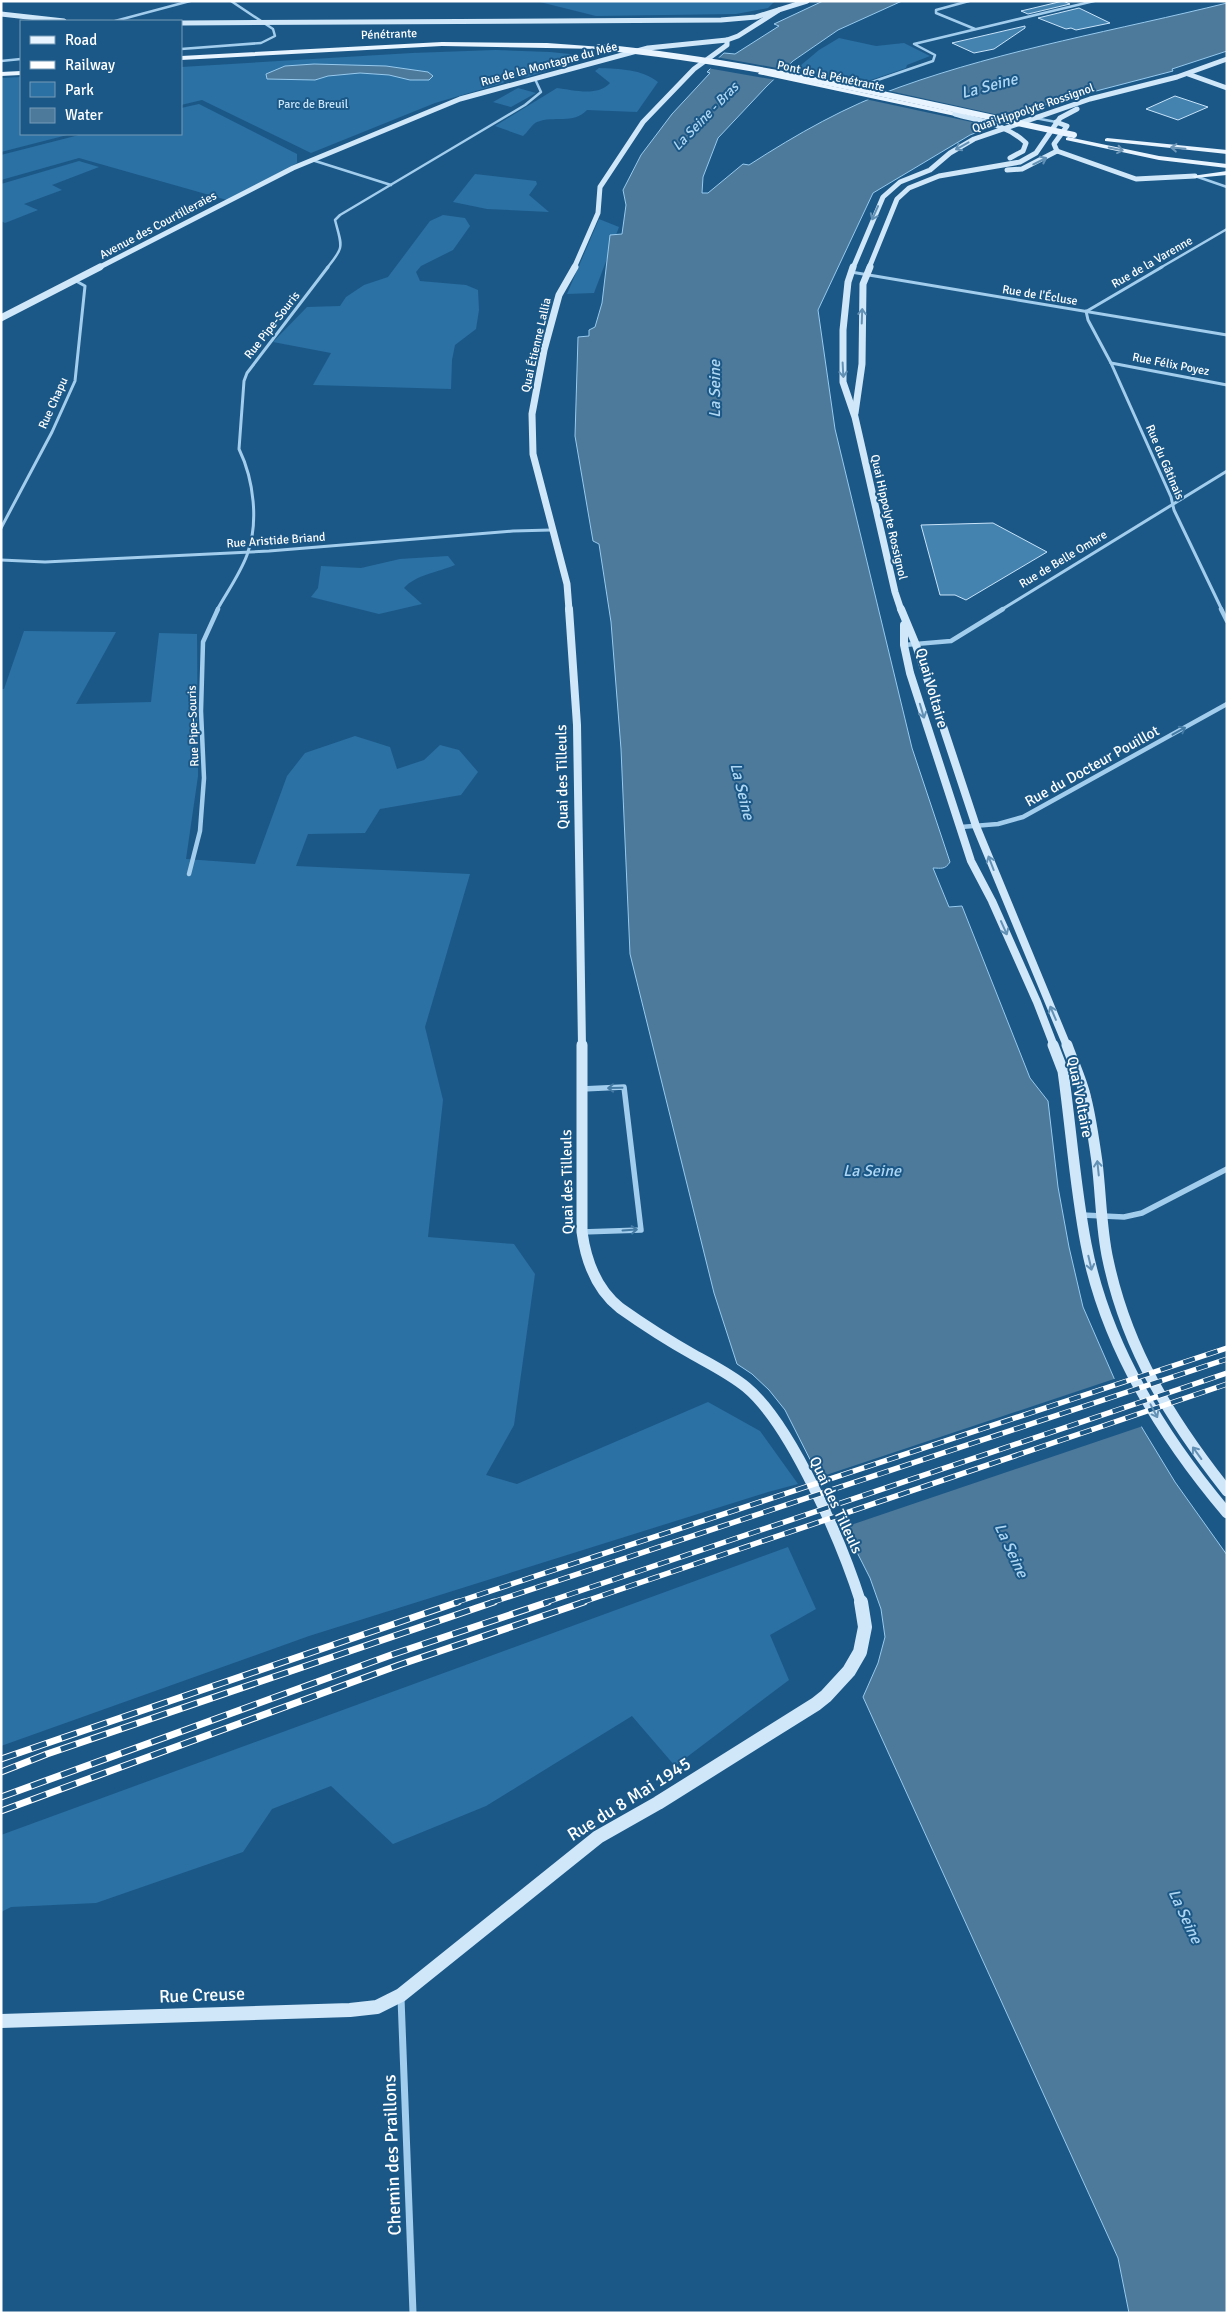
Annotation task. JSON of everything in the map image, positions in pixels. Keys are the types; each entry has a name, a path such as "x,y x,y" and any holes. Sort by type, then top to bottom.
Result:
{"main road":[{"name":"Pénétrante","path":"182,58 428,44 527,43 599,47"},
{"name":"Pont de la Pénétrante","path":"599,47 746,65 1071,137"},
{"name":"Pénétrante","path":"182,62 447,48 587,50"},
{"name":"Pont de la Pénétrante","path":"587,50 651,56 735,68 1071,137"},
{"path":"1,70 20,69"},
{"path":"1,74 20,73"},
{"path":"1071,137 1227,152"},
{"path":"1071,137 1159,158 1227,166"},
{"path":"1195,176 1227,173"}],"street":[{"path":"119,20 190,1"},
{"path":"182,49 261,43 275,36 273,29 231,1"},
{"path":"182,23 721,20 756,17 807,1"},
{"path":"969,1 936,10 936,13 976,29"},
{"path":"863,84 933,61 935,55 914,44 1094,1"},
{"name":"Rue de la Montagne du Mée","path":"326,154 460,99 648,48 706,44 727,40 738,36 780,10"},
{"path":"1,14 55,20"},
{"path":"721,20 733,28 738,36"},
{"path":"706,44 718,52 728,43 727,40"},
{"path":"690,45 696,50"},
{"name":"Quai Étienne Lallia","path":"551,530 534,454 532,414 544,350 559,295 578,262 598,213 600,187 609,172 643,122 703,58 718,52"},
{"path":"1,61 20,59"},
{"name":"Quai Hippolyte Rossignol","path":"904,622 895,592 855,417 843,382 842,362 843,330 851,272 883,197 900,182 930,170 950,153 974,139 1090,99 1190,73 1224,60"},
{"name":"Quai Hippolyte Rossignol","path":"855,417 862,364 863,284 897,199 904,191 917,182 933,177 998,167 1031,157 1041,149 1056,122 1065,114 1196,78 1224,60"},
{"path":"1190,73 1202,74 1227,86"},
{"path":"1190,73 1196,78 1227,86"},
{"name":"Rue Pipe-Souris","path":"188,874 200,831 204,778 201,711 203,642 208,628 248,553 254,524 252,499 244,459 239,449 244,381 247,372 338,253 342,245 335,220 340,215 525,105 541,92 535,79"},
{"path":"930,170 1010,158 1023,151 1026,143 1002,127 955,114"},
{"path":"1034,118 1067,126 1054,144 1057,151"},
{"path":"904,191 948,178 1022,169 1057,151 1136,179 1195,176 1227,187"},
{"name":"Avenue des Courtilleraies","path":"1,318 326,154"},
{"path":"312,160 390,185"},
{"name":"Rue de la Varenne","path":"1086,311 1227,229"},
{"name":"Rue de l'Écluse","path":"851,272 1227,335"},
{"name":"Rue Chapu","path":"1,528 52,432 75,381 85,286 76,280"},
{"name":"Rue du Gâtinais","path":"1086,311 1088,320 1111,363 1227,621"},
{"name":"Rue Félix Poyez","path":"1111,363 1227,385"},
{"name":"Rue de Belle Ombre","path":"904,645 951,641 1227,471"},
{"name":"Rue Aristide Briand","path":"1,560 45,562 269,552 465,536 514,530 551,530"},
{"name":"Quai des Tilleuls","path":"551,530 569,596 577,725 582,1232 584,1254 597,1282 614,1304 684,1350 735,1378 762,1402 788,1440 822,1506 858,1591 866,1625 862,1647 854,1668 839,1685 816,1704"},
{"name":"Quai Voltaire","path":"904,622 916,645 976,826 1064,1038 1086,1097 1097,1162 1108,1260 1131,1336 1147,1373 1172,1416 1194,1449 1227,1491"},
{"name":"Quai Voltaire","path":"904,622 904,645 936,759 971,861 992,901 1037,1002 1063,1071 1082,1215 1095,1281 1119,1348 1160,1423 1199,1480 1227,1514"},
{"name":"Rue du Docteur Pouillot","path":"961,828 998,824 1023,817 1227,704"},
{"path":"582,1089 624,1088 641,1230 582,1232"},
{"path":"1082,1215 1124,1216 1142,1213 1227,1169"},
{"name":"Rue du 8 Mai 1945","path":"400,1995 598,1837 658,1803 816,1704"},
{"name":"Rue Creuse","path":"1,2022 350,2010 377,2006 400,1995"},
{"name":"Chemin des Praillons","path":"400,1995 413,2313"}],"green space":[{"path":"536,1 775,1 768,8 736,14 596,16"},
{"path":"839,38 876,46 904,43 930,56 907,65 906,68 859,84 794,71 819,50"},
{"name":"Parc de Breuil","path":"495,50 590,56 556,60 559,67 527,77 508,78 503,83 435,103 311,153 202,100 182,105 182,67"},
{"path":"599,68 638,72 658,82 637,112 587,110 582,115 570,119 550,119 537,122 523,136 495,126 557,88 592,91 605,87 610,83 595,71"},
{"path":"20,77 20,135 67,135 1,152 1,78"},
{"path":"518,88 536,93 511,107 493,102"},
{"name":"Parc de Breuil","path":"199,104 297,154 297,163 227,200 79,158 1,180 1,155 79,135 182,135 182,108"},
{"path":"79,161 99,167 52,185 62,190 24,204 38,210 5,223 1,221 1,184"},
{"path":"475,174 536,181 537,184 529,195 549,212 487,209 453,202"},
{"path":"443,215 465,218 470,226 453,250 421,266 416,272 420,281 466,285 478,290 479,310 476,329 455,345 452,360 451,389 313,385 331,353 273,342 307,307 340,306 346,297 364,285 388,277 430,221"},
{"path":"599,219 619,227 594,293 567,294"},
{"path":"448,556 455,565 414,580 404,588 422,604 379,614 311,597 318,588 321,566 361,568 400,559"},
{"path":"24,631 116,632 76,704 151,702 159,633 197,634 198,776 186,859 255,864 287,776 305,753 355,736 390,747 397,769 424,760 440,745 459,750 478,772 461,795 380,809 365,833 308,834 296,866 470,874 425,1027 443,1100 428,1237 514,1244 535,1274 514,1425 486,1475 517,1484 708,1402 760,1431 798,1484 309,1636 1,1746 1,689 4,689"},
{"path":"788,1547 816,1609 770,1635 789,1680 675,1766 632,1716 486,1806 393,1844 331,1786 272,1809 243,1852 96,1903 11,1907 1,1912 1,1835"}],"water":[{"name":"La Seine","path":"823,1 902,1 838,30 793,61 718,138 703,177 702,193 708,193 743,164 749,165 785,142 822,122 860,103 900,87 1021,51 1227,3 1227,51 1172,69 1173,71 1050,103 970,135 873,193 818,310 835,429 912,748 950,862 945,867 933,868 949,907 962,906 1030,1078 1048,1101 1058,1187 1083,1307 1117,1385 1175,1482 1227,1555 1227,2313 1129,2313 1118,2258 863,1697 878,1663 885,1637 881,1609 870,1578 785,1410 769,1390 752,1374 737,1364 714,1293 630,954 621,749 611,622 599,544 593,541 575,436 578,337 589,336 589,330 595,327 602,303 610,235 622,234 626,205 623,190 641,155 672,114 710,73 707,72 713,63 724,53 735,54 779,26 774,24"},
{"path":"314,64 386,66 428,72 433,76 429,80 410,80 389,75 360,73 328,76 315,80 267,79 266,74 285,66"}],"pier":[{"path":"716,57 788,70 776,80 707,68"},
{"path":"885,90 1017,119 995,127 865,99"},
{"path":"1117,1378 1143,1426 842,1528 817,1478"}],"building":[{"path":"1063,1 1070,4 1028,14 1021,11"},
{"path":"1079,8 1110,23 1076,30 1066,29 1038,18"},
{"path":"1025,26 1025,28 994,49 974,53 952,43"},
{"path":"1175,96 1208,107 1178,120 1146,109"},
{"path":"993,523 1047,552 966,600 955,595 940,595 921,525"}],"railway":[{"path":"454,1603 1227,1348"},
{"path":"490,1603 1227,1359"},
{"path":"544,1603 1227,1373"},
{"path":"580,1603 1227,1384"},
{"path":"1,1759 458,1602"},
{"path":"1,1772 47,1754 494,1602"},
{"path":"1,1797 391,1655 548,1602"},
{"path":"1,1811 399,1665 584,1602"}],"water label":[{"name":"La Seine - Bras","path":"705,116"}]}
